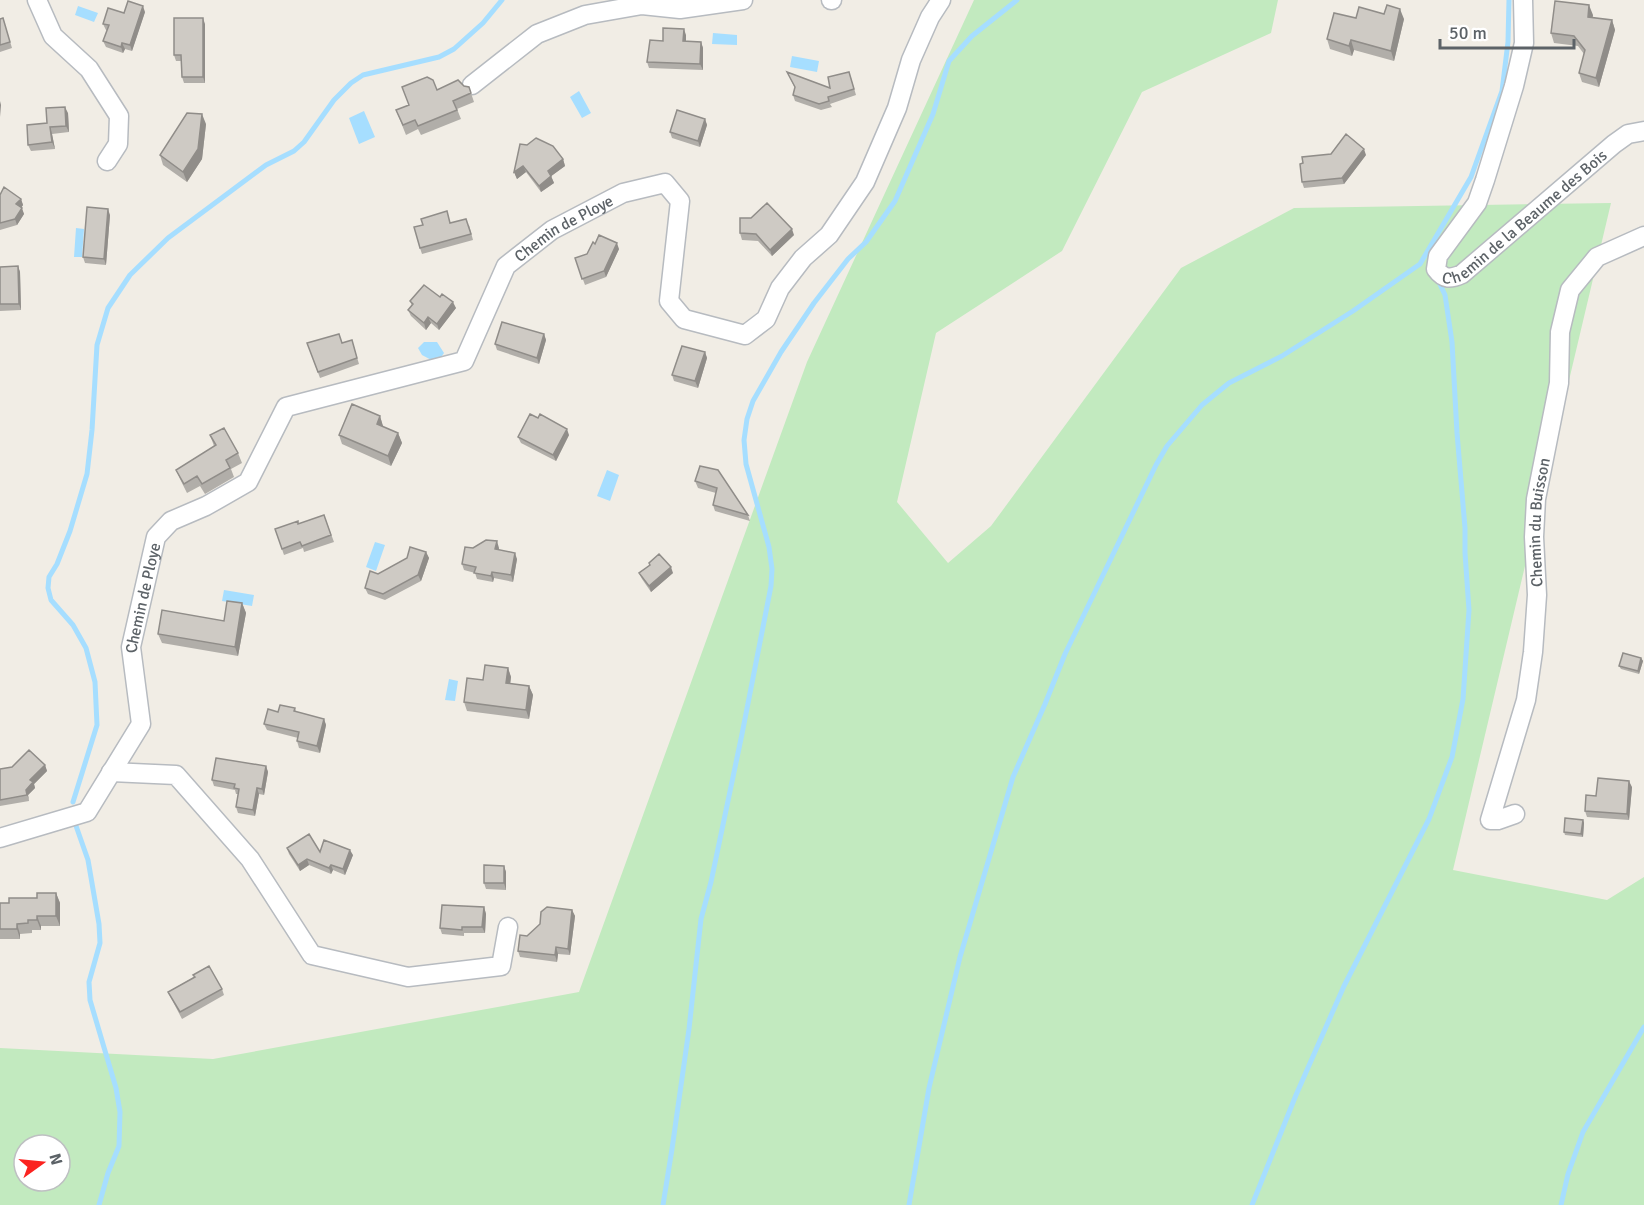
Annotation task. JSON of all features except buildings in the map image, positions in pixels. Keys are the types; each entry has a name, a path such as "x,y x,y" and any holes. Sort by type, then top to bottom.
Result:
{"street":[{"path":"37,0 53,36 89,69 119,116 118,144 107,161"},
{"path":"472,85 537,34 585,15 642,5 680,9 743,0"},
{"name":"Chemin de Ploye","path":"0,838 87,812 141,724 131,647 156,537 171,521 206,506 248,482 286,407 464,361 506,266 552,230 572,219 623,193 666,183 680,201 669,301 684,319 745,335 766,319 780,288 803,258 829,235 865,182 897,108 911,60 930,16 942,0"},
{"name":"Chemin de la Beaume des Bois","path":"1522,0 1524,43 1514,86 1477,203 1438,255 1436,269 1441,276 1451,279 1462,274 1614,144 1628,134 1644,131"},
{"name":"Chemin du Buisson","path":"1515,814 1498,820 1490,820 1526,700 1533,652 1537,595 1534,537 1536,500 1559,383 1560,332 1570,290 1597,257 1644,236"},
{"path":"111,772 176,775 250,859 312,956 408,977 501,966 508,927"}],"green space":[{"path":"974,0 1278,0 1271,33 1142,92 1062,251 936,333 897,502 948,563 991,526 1181,268 1294,208 1611,203 1453,870 1607,900 1644,877 1644,1205 0,1205 0,1048 213,1059 579,992 807,362"}],"water":[{"path":"78,6 98,13 94,22 75,15"},
{"path":"713,33 737,35 737,45 712,44"},
{"path":"792,56 819,61 817,72 790,67"},
{"path":"579,91 591,113 582,118 570,97"},
{"path":"364,111 375,137 359,144 349,118"},
{"path":"76,228 84,229 82,257 74,257"},
{"path":"424,342 437,342 444,353 437,363 422,355 418,348"},
{"path":"607,470 619,475 610,501 597,496"},
{"path":"375,542 385,545 376,571 366,567"},
{"path":"224,590 254,595 252,606 222,601"},
{"path":"449,679 458,681 455,701 445,700"}],"waterway":[{"path":"73,802 97,725 95,682 86,648 73,625 51,600 48,588 49,577 57,564 70,531 87,474 97,345 108,308 130,275 168,238 266,165 294,151 304,142 334,100 351,83 363,75 439,57 454,49 483,23 502,0"},
{"path":"663,1205 689,1029 701,919 711,882 771,586 772,569 769,547 746,464 744,440 747,419 753,401 781,352 814,303 848,259 866,242 895,201 933,114 949,61 972,36 1017,0"},
{"path":"909,1205 929,1088 960,957 1013,777 1065,654 1156,465 1167,446 1202,405 1229,383 1282,356 1353,311 1420,264 1471,177 1502,91 1508,42 1509,0"},
{"path":"1252,1205 1296,1095 1344,986 1429,819 1452,757 1463,699 1469,610 1452,342 1445,295 1438,280"},
{"path":"75,823 88,860 99,924 100,943 89,982 90,1000 116,1088 120,1112 119,1146 99,1205"},
{"path":"1561,1205 1568,1174 1583,1132 1644,1027"}]}
